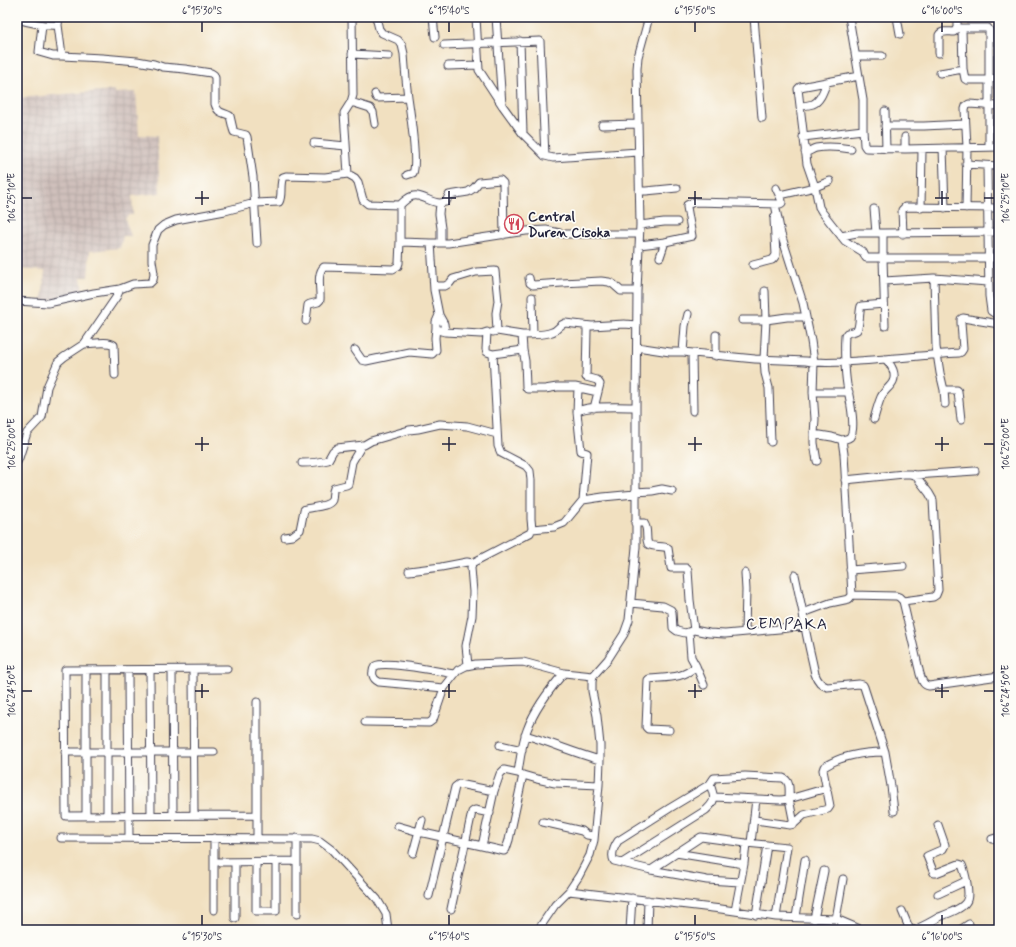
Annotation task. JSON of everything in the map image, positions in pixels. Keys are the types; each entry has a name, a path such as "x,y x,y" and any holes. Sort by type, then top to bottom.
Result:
{"street":[{"path":"59,17 58,25 62,56"},
{"path":"348,174 344,113 351,102 353,95 352,17"},
{"path":"376,17 379,29 398,40 402,45 404,54 415,166 413,173 408,174"},
{"path":"433,17 435,37"},
{"path":"476,17 479,70 523,134 545,156 553,158 638,152"},
{"path":"496,17 502,105"},
{"path":"538,930 555,905 569,891 590,855 594,836 600,760 600,745 592,682 593,676 608,659 624,634 629,620 636,547 635,493 637,325 640,225 637,63 649,17"},
{"path":"754,17 762,118"},
{"path":"849,17 863,100 863,130 864,145 866,148 922,149 999,146"},
{"path":"897,17 900,34"},
{"path":"957,17 960,28 963,69 966,80 999,78"},
{"path":"17,19 42,25 58,25"},
{"path":"42,25 39,52 53,56 137,61 163,67 211,73 214,75 215,104 217,110 230,116 234,132 246,135 247,137 252,169 258,243"},
{"path":"939,53 940,34 942,32 954,32 960,28 988,28 989,147"},
{"path":"444,44 540,40 545,156"},
{"path":"520,41 523,134"},
{"path":"352,54 389,56"},
{"path":"856,56 882,56"},
{"path":"448,66 478,65"},
{"path":"940,73 963,69"},
{"path":"859,76 800,87 798,89 807,164 815,187 819,207 822,212 848,244 863,252 866,258 999,258"},
{"path":"800,106 813,104 816,102 822,94 827,82"},
{"path":"375,94 376,98 408,96"},
{"path":"351,102 370,108 373,112 376,124"},
{"path":"966,208 966,147 964,113 966,106 969,104 976,104 999,106"},
{"path":"885,111 886,149"},
{"path":"602,125 637,124"},
{"path":"885,126 965,124"},
{"path":"803,137 863,130"},
{"path":"905,137 905,149"},
{"path":"314,144 346,146"},
{"path":"805,152 810,152 814,148 827,147 842,147 851,149"},
{"path":"943,148 945,208"},
{"path":"922,149 922,208"},
{"path":"966,164 999,166"},
{"path":"987,166 988,282 990,309 999,314"},
{"path":"17,301 48,303 63,301 94,293 120,289 133,284 150,282 153,280 154,273 152,245 158,230 164,225 176,220 225,211 255,203 279,202 281,198 281,180 286,176 325,177 348,174 355,178 358,182 363,200 368,204 400,205"},
{"path":"306,321 308,305 320,300 320,274 324,267 397,268 399,263 400,242 400,205 407,198 417,196 440,203 447,201 449,194 463,193 472,190 478,182 500,180 503,183 504,234"},
{"path":"780,195 815,187 830,181"},
{"path":"639,191 677,188"},
{"path":"639,245 665,242 692,236 687,207 688,204 694,202 780,204 782,201 776,188"},
{"path":"440,203 438,214 441,228 441,243"},
{"path":"775,204 781,234 803,303 811,340 814,362 814,443 817,461"},
{"path":"903,234 903,209 905,208 999,208"},
{"path":"874,209 876,233"},
{"path":"753,265 774,258 776,255 774,219 777,215"},
{"path":"640,225 677,222"},
{"path":"400,242 448,243 526,231 546,230 564,234 639,234"},
{"path":"841,236 856,233 903,234 999,232"},
{"path":"883,233 885,326"},
{"path":"660,257 665,242"},
{"path":"431,243 434,286 439,315 444,324 445,332"},
{"path":"434,286 445,286 450,283 453,278 476,272 495,271 498,296 496,313 497,331"},
{"path":"528,278 533,286 602,281 613,284 621,291 638,291"},
{"path":"884,281 934,278 988,282"},
{"path":"934,278 937,354 944,390 945,404"},
{"path":"17,462 27,433 42,418 48,387 58,362 84,344 117,296 120,289"},
{"path":"765,291 766,320 764,359 765,372 769,388 771,442"},
{"path":"532,297 533,334"},
{"path":"814,434 842,440 847,439 850,436 852,431 852,415 847,385 845,336 847,332 856,331 858,328 861,306 884,304"},
{"path":"683,352 685,326 688,314"},
{"path":"355,350 362,360 366,361 409,352 434,354 436,350 436,322 439,315"},
{"path":"742,320 806,317"},
{"path":"637,347 670,352 716,356 814,362 885,360 959,353 962,351 962,318 999,324"},
{"path":"436,328 445,332 481,334 497,331 522,335 552,332 557,330 565,323 587,326 624,324 637,325"},
{"path":"587,326 586,376 587,378 597,380 600,383 594,408"},
{"path":"487,332 487,352 493,354 523,350"},
{"path":"522,335 527,389 560,387 578,388 598,392"},
{"path":"716,335 716,356"},
{"path":"84,344 107,342 114,345 115,375"},
{"path":"692,353 693,410"},
{"path":"408,571 467,562 472,563 530,533 532,529 532,480 530,471 526,466 501,452 498,446 493,354"},
{"path":"874,419 881,396 895,377 892,367 889,362 885,360"},
{"path":"532,529 554,527 564,523 583,500 587,453 581,451 577,412 578,388"},
{"path":"944,390 958,391 960,420"},
{"path":"813,392 849,392"},
{"path":"577,412 583,408 636,407"},
{"path":"302,463 313,463 328,460 333,451 337,448 362,445 409,430 440,424 467,426 497,434"},
{"path":"842,440 852,595"},
{"path":"285,537 292,536 300,530 305,509 330,504 332,501 333,489 348,484 352,462 362,445"},
{"path":"845,480 904,474 915,475 975,471"},
{"path":"903,601 933,597 936,595 938,590 933,500 930,493 915,475"},
{"path":"583,500 662,489 672,491"},
{"path":"635,523 644,523 646,525 648,544 668,548 670,568 686,568 688,570 691,657 704,685"},
{"path":"468,665 466,646 472,616 474,592 472,563"},
{"path":"850,570 903,566"},
{"path":"744,632 746,590 745,573"},
{"path":"795,575 817,678 822,685 827,687 859,684 863,685 885,752 894,811"},
{"path":"803,612 830,603 849,599 852,595 900,597 903,601 920,674 925,685 929,686 999,676"},
{"path":"631,603 663,606 668,608 672,612 674,630 685,633 691,631 725,634 805,626"},
{"path":"365,722 429,723 433,720 444,688 458,670 468,665 522,662 564,673 593,676"},
{"path":"444,688 379,682 374,678 373,669 375,666 382,664 455,674"},
{"path":"669,730 646,728 648,680 685,675 696,666"},
{"path":"227,669 65,670 66,816 257,815"},
{"path":"86,670 86,816"},
{"path":"107,670 108,815"},
{"path":"128,670 129,838"},
{"path":"150,670 151,815"},
{"path":"172,670 172,815"},
{"path":"193,670 194,815"},
{"path":"398,826 504,851 510,840 520,774 520,758 525,735 532,717 544,697 564,673"},
{"path":"256,702 257,838"},
{"path":"525,735 545,740 576,753 600,760"},
{"path":"500,745 522,750"},
{"path":"66,752 214,752"},
{"path":"754,820 790,825 794,824 804,815 828,809 830,806 823,770 825,766 840,758 861,753 885,752"},
{"path":"482,846 494,791 501,772 504,770 555,783 599,785"},
{"path":"740,882 707,880 651,870 614,861 612,858 614,847 618,841 710,784 714,778 745,776 787,779 789,783 794,824"},
{"path":"429,896 455,788 459,784 494,791"},
{"path":"622,863 706,810 713,804 714,797 710,784"},
{"path":"714,797 780,800 790,799 827,788"},
{"path":"735,911 754,820 756,799"},
{"path":"451,908 472,812 475,810 490,813"},
{"path":"413,853 422,820"},
{"path":"543,822 582,831 587,835 594,836"},
{"path":"914,930 962,906 966,902 968,895 963,866 961,864 936,873 933,871 927,856 943,849 944,847 938,825"},
{"path":"651,870 701,837 787,847 776,917"},
{"path":"61,838 297,838 320,841 332,850 377,900 386,914 388,930"},
{"path":"214,838 214,910"},
{"path":"297,838 297,914"},
{"path":"756,915 767,845"},
{"path":"676,853 744,864"},
{"path":"796,917 805,860"},
{"path":"214,862 297,862"},
{"path":"235,862 235,918"},
{"path":"256,862 256,911 276,911 276,862"},
{"path":"814,919 824,871"},
{"path":"836,919 843,879"},
{"path":"938,894 966,881"},
{"path":"569,891 735,911 756,915 836,919 862,930"},
{"path":"630,930 632,898"},
{"path":"647,930 648,900"},
{"path":"902,911 910,930"},
{"path":"840,930 843,922"},
{"path":"960,930 969,924"}],"shaded area":[{"path":"115,90 115,93 136,92 139,135 157,136 160,193 132,196 133,215 129,215 125,219 131,236 123,236 120,248 90,251 88,277 81,277 83,293 42,302 45,271 17,269 17,98"}],"place":[{"name":"Central Duren Cisoka","path":"514,224"}],"district":[{"name":"CEMPAKA","path":"787,623"}]}
